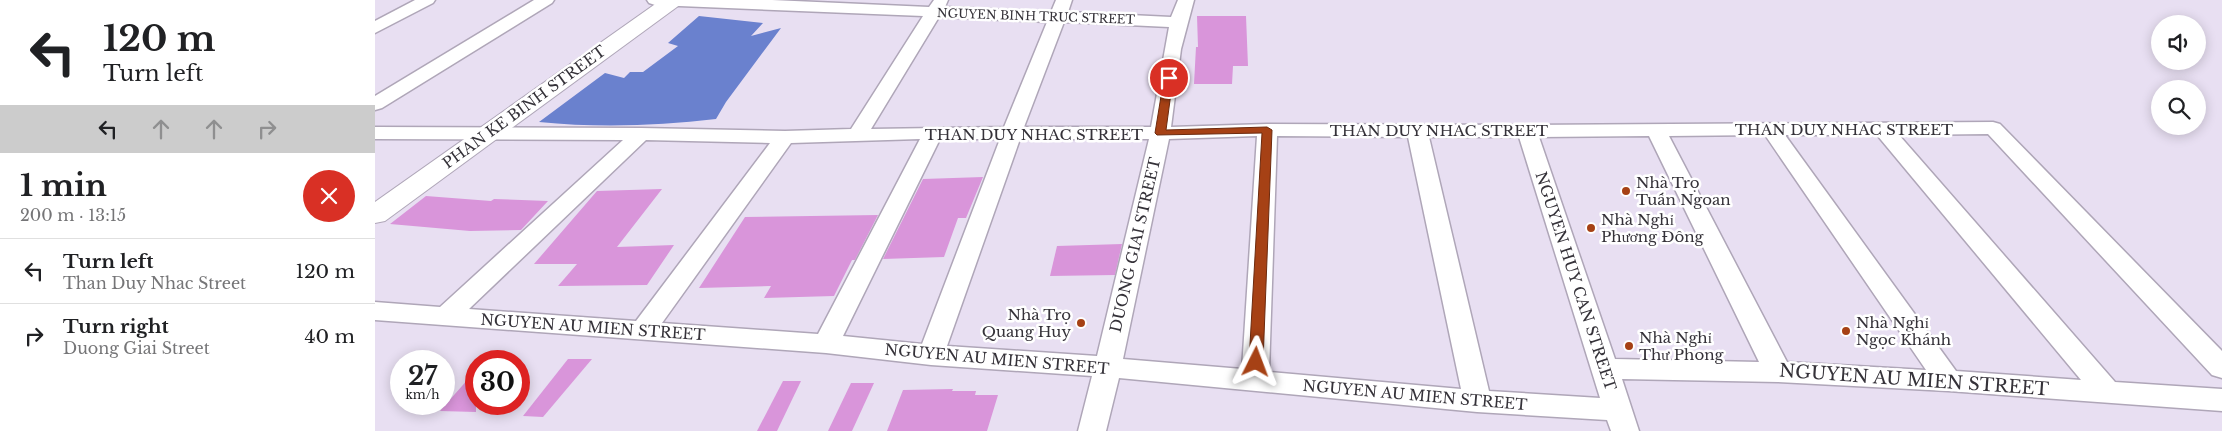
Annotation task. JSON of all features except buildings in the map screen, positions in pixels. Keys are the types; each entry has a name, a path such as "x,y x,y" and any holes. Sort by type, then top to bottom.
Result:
{"main road":[{"name":"PHAN KE BINH STREET","path":"375,215 667,1"}],"street":[{"path":"375,28 427,0"},
{"path":"375,104 546,0"},
{"path":"931,355 1012,133 1064,0"},
{"name":"DUONG GIAI STREET","path":"1092,431 1108,368 1160,133 1177,22 1186,0"},
{"name":"NGUYEN BINH TRUC STREET","path":"667,1 937,6 1057,18 1177,22"},
{"path":"857,136 937,6"},
{"name":"THAN DUY NHAC STREET","path":"375,133 641,134 785,137 933,133 1160,133 1267,130 1527,132 1993,128 2222,368"},
{"path":"1255,381 1267,130"},
{"path":"1417,130 1477,401"},
{"path":"1656,130 1778,372"},
{"path":"1771,130 1948,381"},
{"path":"1884,130 2108,393"},
{"name":"NGUYEN HUY CAN STREET","path":"1527,132 1622,420"},
{"path":"826,344 933,133"},
{"path":"446,316 641,134"},
{"path":"643,330 785,137"},
{"name":"NGUYEN AU MIEN STREET","path":"375,311 826,344 931,355 1108,368 1477,401 1622,420"},
{"name":"NGUYEN AU MIEN STREET","path":"1605,368 1778,372 1948,381 2222,400"}],"water":[{"path":"699,16 763,23 751,36 781,28 726,102 716,119 627,125 539,122 605,73 624,78 630,72 643,72 678,46 668,43"}],"place":[{"name":"Nhà Trọ Tuấn Ngoan","path":"1626,191"},
{"name":"Nhà Nghỉ Phương Đông","path":"1591,228"},
{"name":"Nhà Trọ Quang Huy","path":"1081,323"},
{"name":"Nhà Nghỉ Ngọc Khánh","path":"1846,331"},
{"name":"Nhà Nghỉ Thư Phong","path":"1629,346"}],"route":[{"path":"1169,78 1160,133 1267,130 1256,362"}]}
